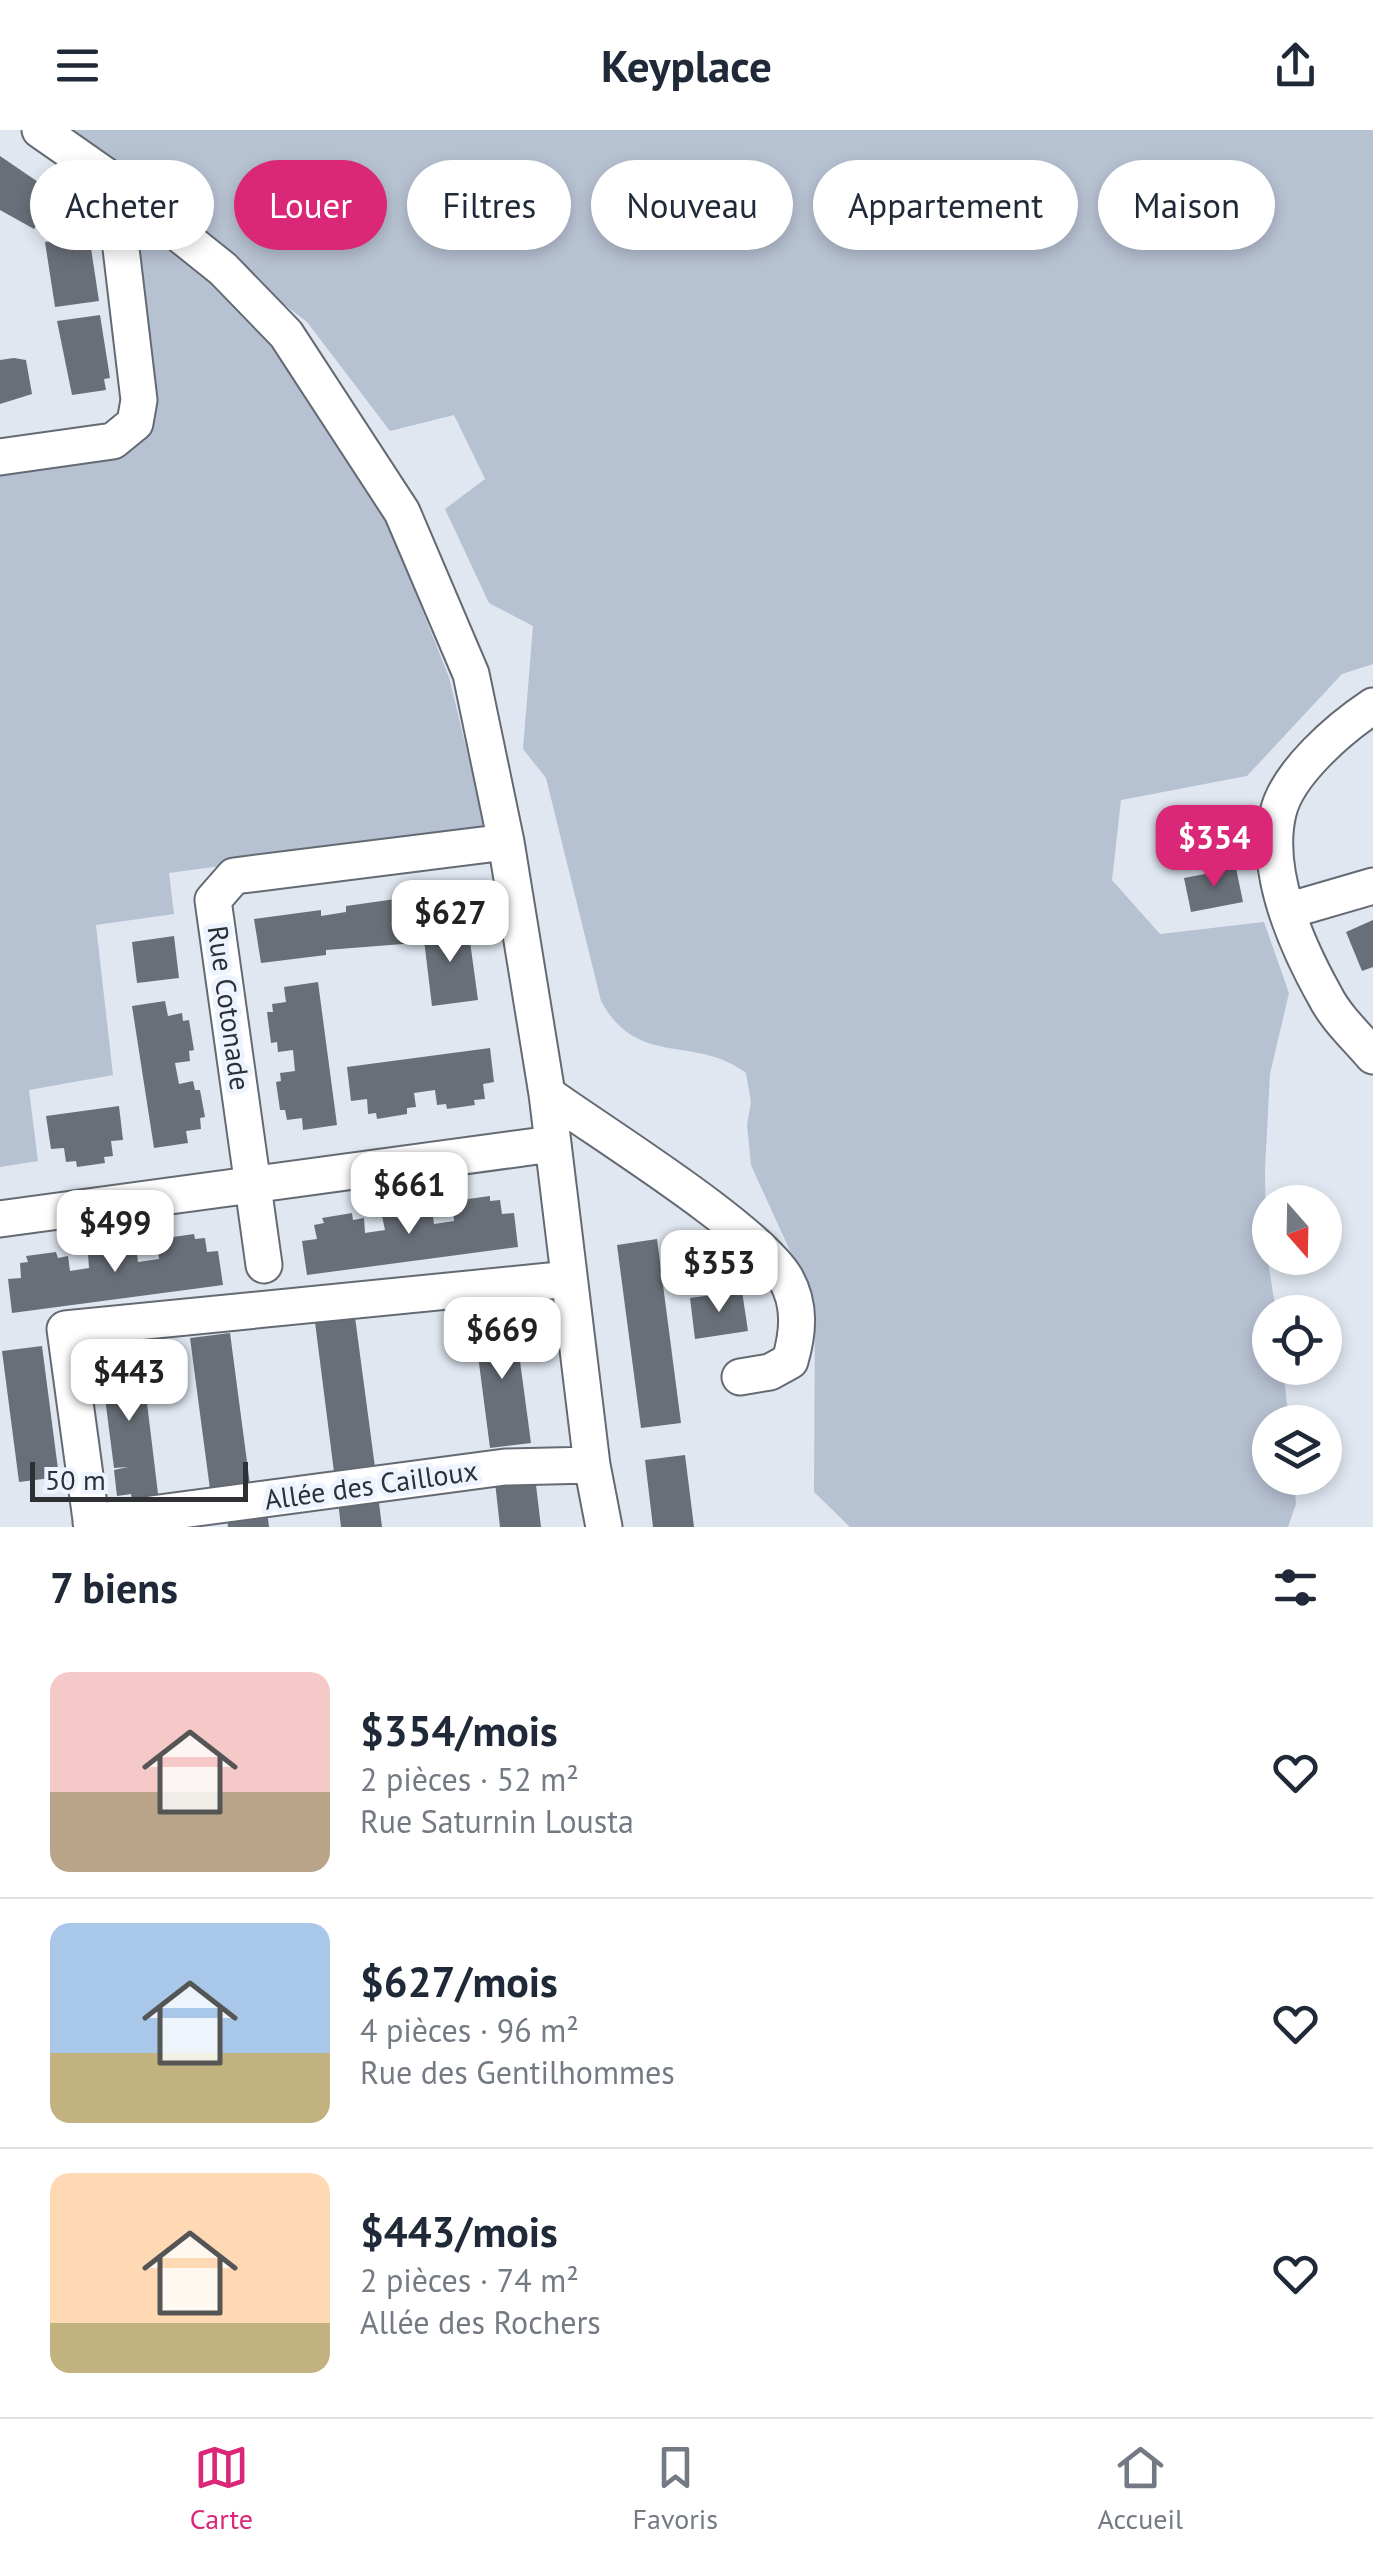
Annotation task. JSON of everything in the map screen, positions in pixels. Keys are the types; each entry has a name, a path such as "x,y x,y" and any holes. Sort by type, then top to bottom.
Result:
{"street":[{"path":"40,130 84,160"},
{"path":"0,457 113,441 135,422 139,400 122,250"},
{"path":"199,250 286,334 370,457 402,512 471,674 506,842 547,1094 592,1464 604,1527"},
{"path":"1373,706 1332,736 1278,811 1276,858 1288,911 1326,999 1373,1056"},
{"name":"Rue Cotonade","path":"264,1265 213,900 221,886 234,876 506,842"},
{"path":"1288,911 1373,886"},
{"path":"547,1094 735,1228 784,1275 796,1305 796,1338 790,1361 770,1372 740,1377"},
{"path":"0,1219 552,1144"},
{"path":"92,1525 65,1329 568,1278"},
{"name":"Allée des Cailloux","path":"92,1525 505,1467 592,1464"}],"shaded area":[{"path":"59,130 1373,130 1373,664 1342,674 1247,776 1121,800 1112,880 1160,934 1264,922 1289,993 1270,1074 1265,1185 1252,1185 1252,1275 1270,1275 1273,1295 1252,1295 1252,1385 1285,1385 1287,1405 1252,1405 1252,1495 1295,1495 1288,1527 850,1527 814,1492 815,1306 751,1165 747,1125 751,1102 746,1073 727,1061 668,1048 632,1035 616,1022 601,1001 546,778 523,749 533,626 489,603 445,509 485,479 454,415 390,431 307,322 214,250 214,160 98,160"},
{"path":"141,250 178,250 210,278 294,370 385,517 449,677 486,830 169,873 174,914 96,925 113,1075 29,1090 38,1161 0,1167 0,470 147,431 155,418"}],"building":[{"path":"0,156 30,176 30,227 0,210"},
{"path":"46,250 91,250 99,301 55,307"},
{"path":"100,315 110,378 104,379 106,390 72,395 57,321"},
{"path":"0,360 26,360 32,394 0,404"},
{"path":"1246,812 1253,847 1184,862 1176,826"},
{"path":"1236,868 1243,902 1191,912 1184,878"},
{"path":"410,897 416,943 326,950 326,955 261,963 254,919 321,910 321,916 346,912 346,906"},
{"path":"1373,920 1373,967 1362,971 1346,932"},
{"path":"462,923 464,934 469,934 478,1000 432,1006 424,940 430,939 428,927"},
{"path":"174,936 179,978 137,983 132,942"},
{"path":"318,982 337,1125 303,1130 302,1118 287,1120 285,1110 280,1110 276,1082 281,1081 280,1073 295,1071 293,1050 278,1052 277,1042 271,1043 267,1012 273,1012 272,1004 286,1002 284,987"},
{"path":"165,1001 168,1016 182,1013 183,1021 189,1020 194,1050 189,1051 190,1061 175,1063 179,1084 193,1081 195,1090 200,1090 205,1117 200,1118 201,1129 186,1131 188,1143 154,1148 132,1006"},
{"path":"490,1048 494,1082 483,1084 485,1099 474,1100 475,1105 447,1109 446,1104 437,1105 435,1090 414,1093 416,1107 407,1108 407,1114 377,1119 376,1113 368,1114 367,1099 351,1101 347,1067"},
{"path":"119,1106 123,1140 111,1141 113,1156 104,1157 105,1163 77,1167 76,1161 66,1162 64,1148 51,1149 46,1116"},
{"path":"490,1196 490,1201 500,1200 502,1214 514,1213 518,1247 307,1275 302,1241 317,1239 314,1225 324,1223 322,1218 352,1213 353,1220 364,1218 365,1233 385,1230 382,1216 393,1214 392,1208 420,1204 420,1210 432,1209 434,1224 454,1221 453,1206 462,1205 461,1200"},
{"path":"194,1234 195,1239 205,1238 207,1252 218,1251 223,1285 12,1313 8,1279 21,1278 20,1263 28,1262 26,1256 56,1252 58,1258 68,1256 70,1271 89,1268 88,1254 97,1252 97,1246 125,1243 125,1249 136,1247 138,1262 159,1259 157,1244 167,1243 166,1238"},
{"path":"657,1239 681,1423 641,1428 617,1245"},
{"path":"742,1291 748,1331 695,1339 690,1298"},
{"path":"500,1314 502,1325 515,1324 531,1443 490,1448 473,1317"},
{"path":"355,1317 376,1475 335,1480 315,1322"},
{"path":"230,1333 251,1492 211,1497 190,1338"},
{"path":"140,1345 159,1502 133,1506 131,1494 117,1496 114,1470 128,1467 114,1468 99,1351"},
{"path":"42,1346 59,1477 19,1482 2,1351"},
{"path":"685,1455 694,1527 653,1527 645,1460"},
{"path":"535,1477 541,1527 500,1527 495,1482"},
{"path":"377,1487 382,1527 341,1527 337,1493"},
{"path":"266,1502 269,1527 228,1527 226,1507"}]}
